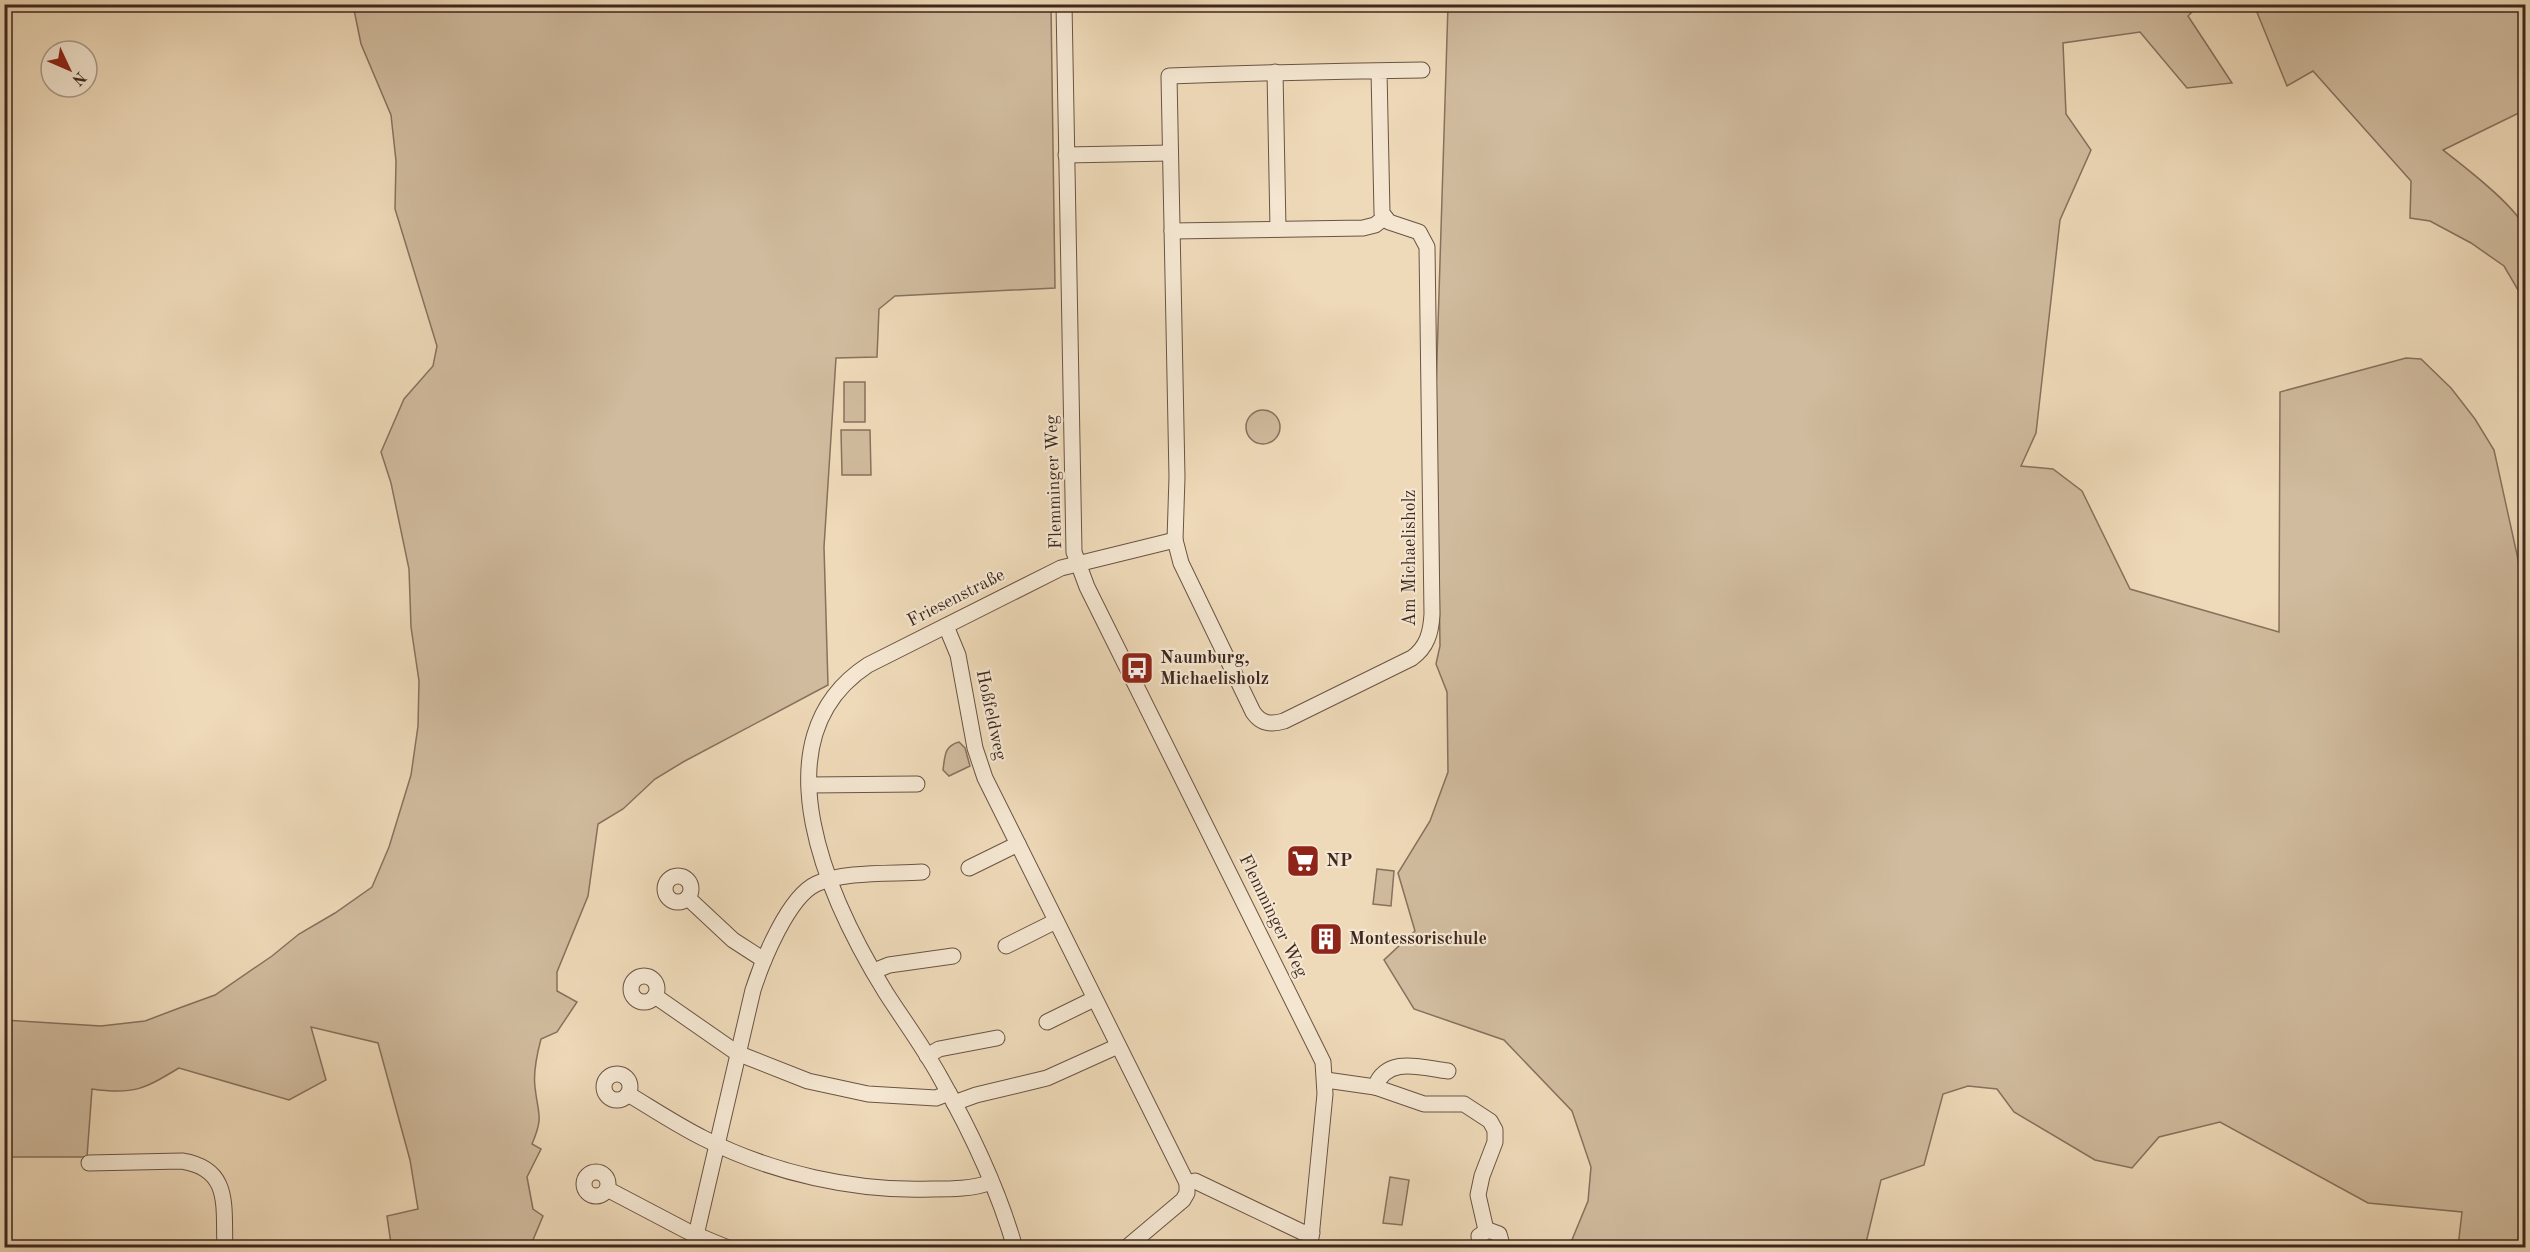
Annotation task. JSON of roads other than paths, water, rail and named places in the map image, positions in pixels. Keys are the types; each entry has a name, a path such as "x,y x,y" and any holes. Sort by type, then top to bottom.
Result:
{"street":[{"name":"Flemminger Weg","path":"1064,4 1072,531 1077,563 1325,1067 1326,1080 1311,1240"},
{"name":"Am Michaelisholz","path":"1384,218 1415,229 1422,236 1427,247 1432,614 1426,644 1405,662 1284,721 1266,723 1258,719 1253,712 1194,593 1174,540 1177,495 1169,76 1422,70"},
{"path":"1172,231 1364,228 1375,225 1384,218 1379,71"},
{"path":"1275,72 1278,229"},
{"path":"1066,155 1170,153"},
{"path":"1077,563 1174,540"},
{"name":"Friesenstraße","path":"1015,1248 991,1182 952,1098 874,971 849,924 830,880 815,831 808,785 810,753 818,724 833,697 855,674 1049,573 1077,563"},
{"name":"Hoßfeldweg","path":"946,626 960,663 980,765 1187,1183"},
{"path":"808,785 917,784"},
{"path":"969,867 1018,844"},
{"path":"695,1241 753,990 764,960 784,921 807,889 830,880 922,872"},
{"path":"688,898 734,940 764,960"},
{"path":"1006,946 1056,921"},
{"path":"874,971 889,965 953,956"},
{"path":"655,996 737,1053 788,1074 847,1091 914,1098 952,1098 976,1095 1047,1078 1118,1046"},
{"path":"1047,1022 1094,999"},
{"path":"927,1056 939,1049 997,1038"},
{"path":"1375,1087 1386,1070 1396,1065 1448,1071"},
{"path":"1326,1080 1375,1087 1424,1104 1464,1104 1479,1112 1493,1125 1496,1142 1479,1190 1479,1203 1486,1230"},
{"path":"628,1094 716,1144 788,1170 852,1184 919,1190 980,1186 991,1182"},
{"path":"89,1163 182,1161 197,1163 207,1168 215,1176 221,1189 225,1248"},
{"name":"Flemminger Weg","path":"1187,1183 1195,1182 1302,1232 1311,1240"},
{"path":"1126,1248 1183,1200 1187,1193 1187,1183"},
{"path":"607,1189 695,1241 728,1248"},
{"path":"1480,1248 1479,1236 1486,1230 1492,1230 1498,1234 1501,1241 1499,1248"}],"place":[{"name":"Naumburg, Michaelisholz","path":"1137,668"},
{"name":"NP","path":"1303,861"},
{"name":"Montessorischule","path":"1326,939"}]}
